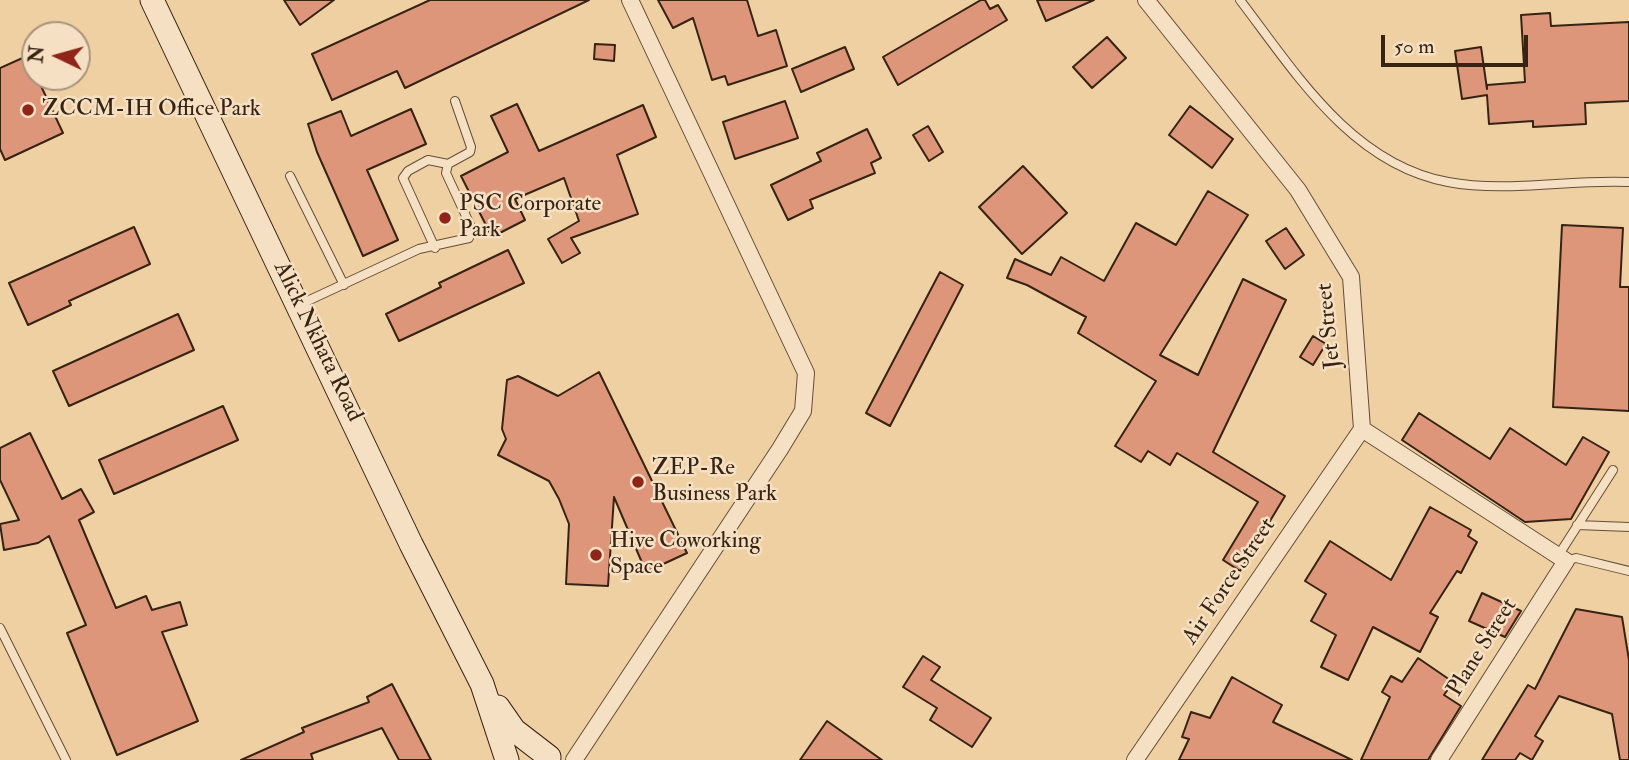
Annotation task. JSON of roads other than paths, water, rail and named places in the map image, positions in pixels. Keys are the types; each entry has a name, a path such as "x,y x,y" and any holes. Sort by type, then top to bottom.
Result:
{"main road":[{"name":"Alick Nkhata Road","path":"152,0 482,684 507,760"},
{"name":"Alick Nkhata Road","path":"482,684 514,730 546,759"}],"street":[{"path":"574,760 786,440 803,411 806,373 630,0"},
{"name":"Jet Street","path":"1146,0 1298,190 1351,276 1362,429"},
{"path":"1362,429 1562,559"},
{"name":"Air Force Street","path":"1135,760 1362,429"},
{"name":"Plane Street","path":"1439,760 1562,559"}],"lane":[{"path":"1240,0 1303,82 1337,120 1363,143 1415,173 1448,182 1478,184 1629,182"},
{"path":"435,247 404,174 428,160 448,164 470,152 471,147 455,101"},
{"path":"298,306 419,249 470,238 472,233 446,173 448,164"},
{"path":"290,176 344,285"},
{"path":"1613,470 1577,525 1562,559 1576,558 1629,571"},
{"path":"1577,525 1629,527"},
{"path":"0,628 66,760"}],"place":[{"name":"ZCCM-IH Office Park","path":"28,110"},
{"name":"PSC Corporate Park","path":"445,218"},
{"name":"ZEP-Re Business Park","path":"638,482"},
{"name":"Hive Coworking Space","path":"596,555"}]}
